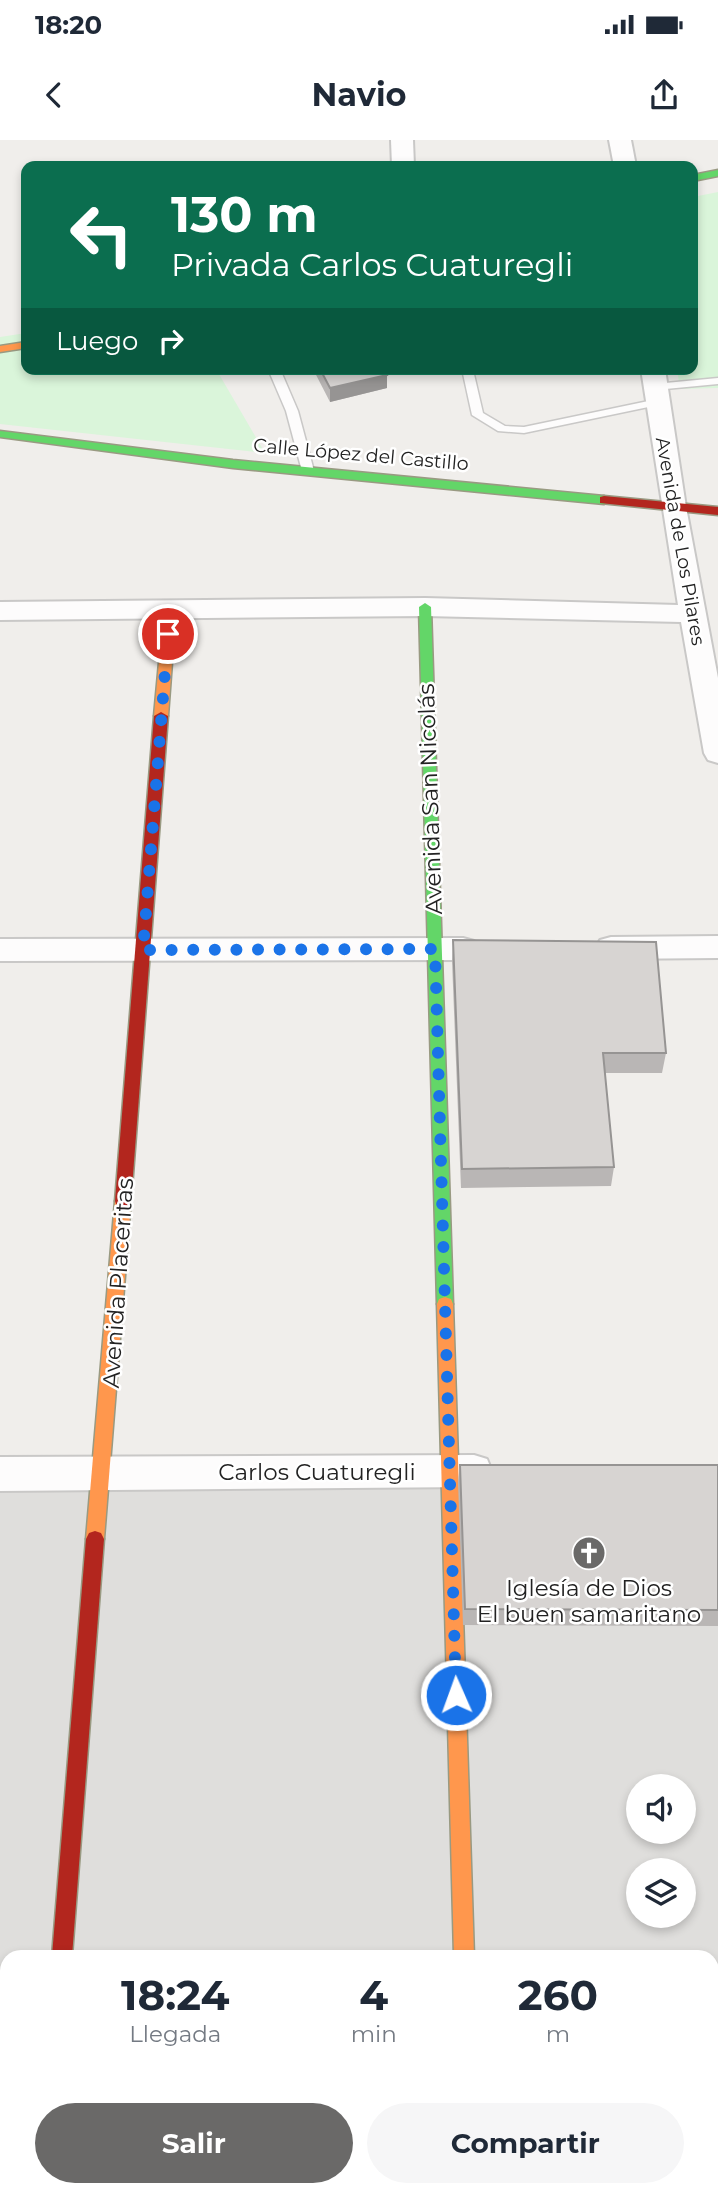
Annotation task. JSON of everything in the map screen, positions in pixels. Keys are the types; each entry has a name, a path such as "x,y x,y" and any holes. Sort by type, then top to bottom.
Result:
{"street":[{"path":"402,140 403,161"},
{"path":"620,140 624,161"},
{"path":"698,177 718,173"},
{"path":"0,349 21,346"},
{"name":"Avenida de Los Pilares","path":"655,386 673,507 718,753"},
{"name":"Calle López del Castillo","path":"0,434 308,471 718,511"},
{"path":"0,611 425,607 692,614"},
{"name":"Avenida San Nicolás","path":"425,607 464,1950"},
{"name":"Avenida Placeritas","path":"63,1950 103,1473 170,609"},
{"path":"587,948 718,947"},
{"path":"0,950 490,948"},
{"name":"Carlos Cuaturegli","path":"0,1474 503,1471"}],"lane":[{"path":"277,375 292,411 308,471"},
{"path":"468,375 478,415 502,429 524,430 655,386 718,382"}],"shaded area":[{"path":"718,1482 718,1950 0,1950 0,1485"}],"green space":[{"path":"718,192 718,388 680,389 678,375 698,375 698,196"},
{"path":"21,334 21,375 220,375 265,453 0,424 0,337"}],"building":[{"path":"323,375 387,375 330,388"},
{"path":"453,940 656,942 666,1053 603,1053 614,1167 462,1169"},
{"name":"Iglesía de Dios El buen samaritano","path":"460,1465 718,1465 718,1610 465,1609"}],"traffic: fast":[{"path":"698,177 718,173"},
{"path":"0,434 233,464 604,500"},
{"path":"425,607 445,1304"}],"traffic: slow":[{"path":"0,349 21,346"},
{"path":"161,716 170,609"},
{"path":"95,1539 123,1201"},
{"path":"445,1304 464,1950"}],"traffic: jam":[{"path":"604,500 718,511"},
{"path":"123,1201 161,716"},
{"path":"62,1950 95,1539"}],"place":[{"name":"Iglesía de Dios El buen samaritano","path":"589,1553"}],"route":[{"path":"168,634 143,950 435,949 456,1695"}]}
